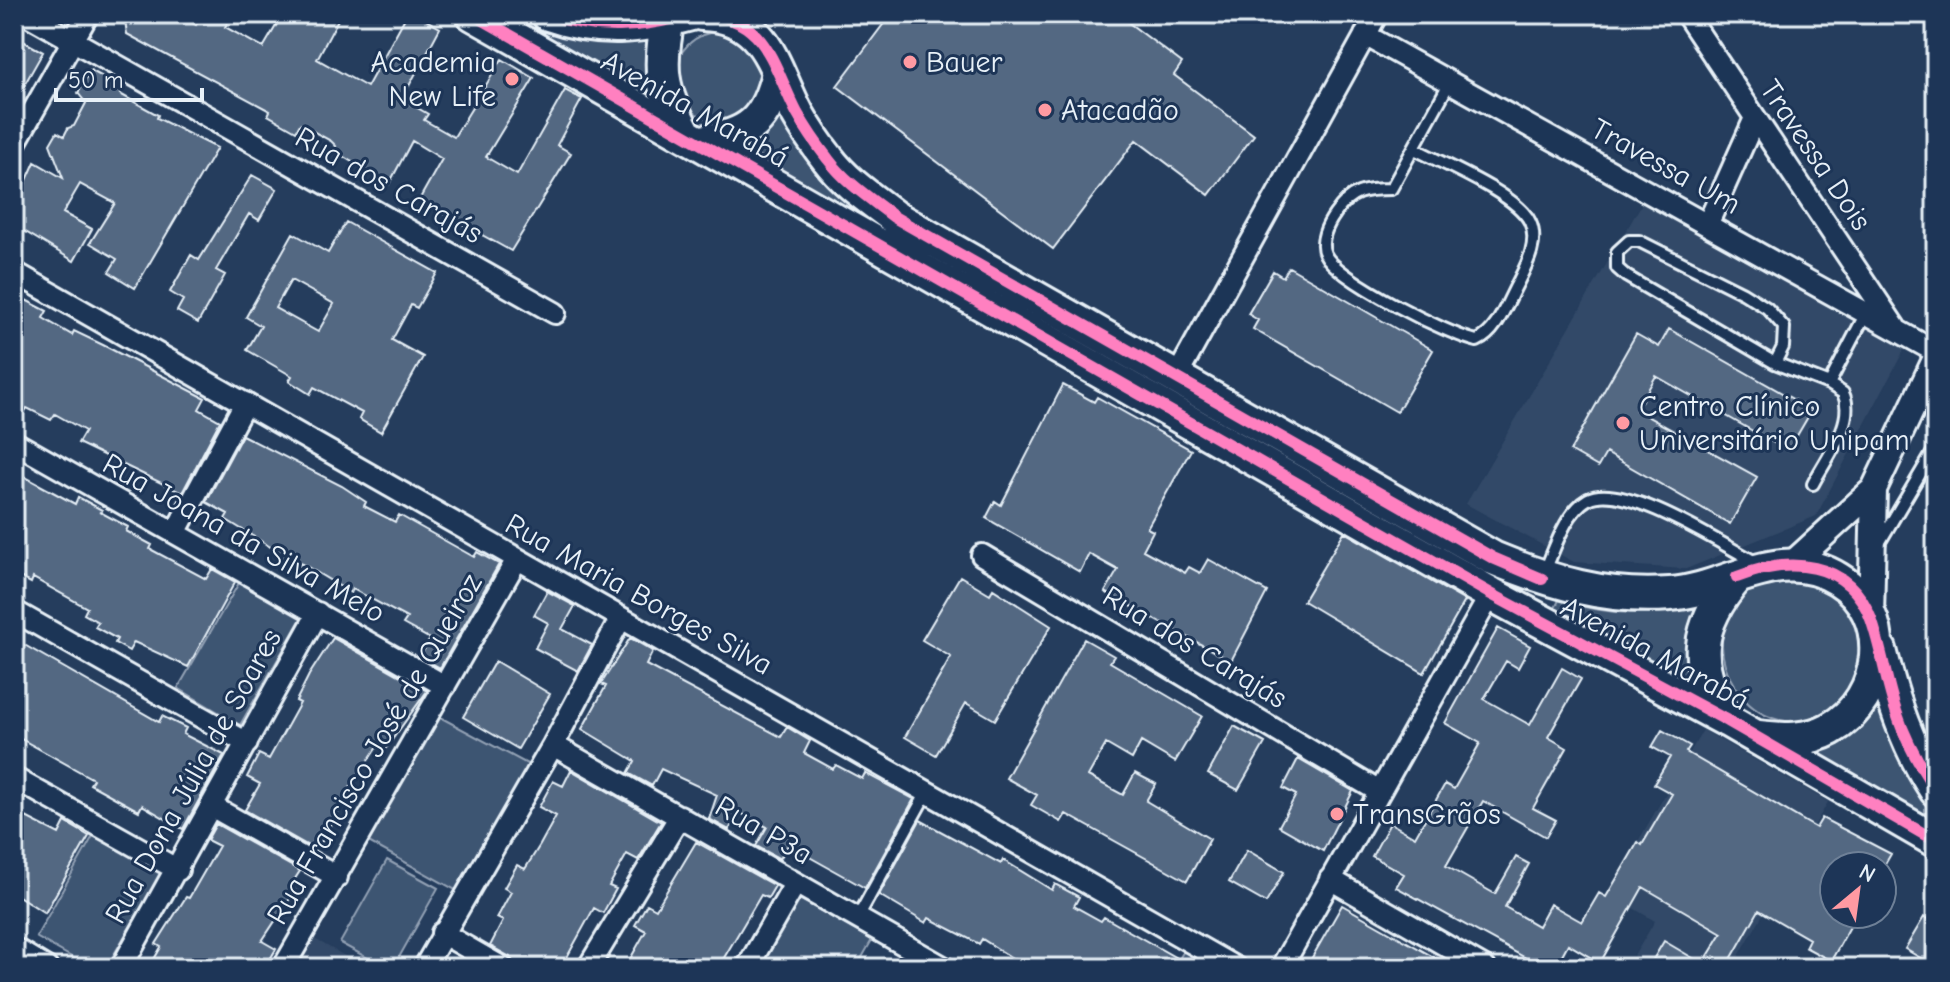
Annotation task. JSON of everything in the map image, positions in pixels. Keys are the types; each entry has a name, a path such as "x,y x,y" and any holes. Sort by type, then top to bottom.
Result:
{"main road":[{"name":"Avenida Marabá","path":"473,14 1491,594 1741,729 1936,841"},
{"name":"Avenida Marabá","path":"548,14 594,28 632,28 673,16"},
{"name":"Avenida Marabá","path":"702,14 718,15 741,23 771,52 799,116 822,151 857,190 894,217 1493,558 1542,579 1606,595 1672,594 1764,569"},
{"path":"673,16 662,53 663,85 692,137 736,135 752,126 772,98 778,73"},
{"path":"1874,628 1876,667 1867,693 1851,715 1828,730 1802,738 1741,729 1708,686 1701,657 1704,627 1717,600 1764,569 1821,569 1842,580 1859,597 1874,628 1897,715 1915,759 1936,790"}],"street":[{"name":"Rua dos Carajás","path":"26,14 555,313"},
{"path":"14,145 88,14"},
{"path":"1177,376 1377,14"},
{"name":"Travessa Dois","path":"1686,14 1897,330"},
{"name":"Travessa Um","path":"1365,35 1936,352"},
{"path":"1708,223 1755,118"},
{"name":"Rua Maria Borges Silva","path":"14,272 516,561 1236,968"},
{"path":"1874,628 1871,556 1874,489 1936,358"},
{"path":"175,533 245,403"},
{"name":"Rua Joana da Silva Melo","path":"14,442 445,686"},
{"path":"1764,569 1874,489"},
{"name":"Rua dos Carajás","path":"982,555 1378,791"},
{"name":"Rua Francisco José de Queiroz","path":"283,968 516,561"},
{"path":"1281,968 1491,594"},
{"path":"14,611 247,743"},
{"name":"Rua Dona Júlia de Soares","path":"121,968 318,613"},
{"path":"424,968 553,745 621,618"},
{"name":"Rua P3a","path":"553,745 945,968"},
{"path":"14,778 178,870"},
{"path":"213,807 337,877"},
{"path":"588,968 680,816"},
{"path":"1330,879 1485,968"},
{"path":"747,968 795,884"},
{"path":"442,933 503,968"},
{"path":"14,948 47,968"}],"lane":[{"path":"1415,149 1497,193 1519,207 1531,222 1534,243 1528,264 1495,326 1477,341 1442,329 1341,273 1323,252 1324,237 1347,198 1362,189 1391,189 1450,82"},
{"path":"1775,363 1783,347 1784,327 1767,308 1639,241 1629,241 1617,252 1617,268 1626,276 1775,363 1829,384 1843,393 1847,409 1840,433 1813,484"},
{"path":"1829,384 1866,313"},
{"path":"1871,556 1936,447"},
{"path":"1542,579 1574,514 1587,500 1604,495 1625,498 1648,507 1764,569"},
{"path":"858,917 927,792"}],"shaded area":[{"path":"526,15 551,27 659,36 655,99 520,26"},
{"path":"719,32 744,39 756,51 763,76 756,101 744,113 719,120 694,113 682,101 675,76 682,51 694,39"},
{"path":"781,100 913,244 732,143"},
{"path":"1643,202 1905,348 1816,516 1686,569 1574,562 1466,504"},
{"path":"1805,576 1834,589 1845,598 1867,638 1866,659 1857,689 1838,704 1807,720 1778,720 1754,708 1735,687 1724,661 1723,633 1733,607 1757,586 1774,580"},
{"path":"240,581 302,617 240,725 178,688"},
{"path":"1559,600 1596,609 1633,613 1671,610 1707,601 1702,690 1555,608"},
{"path":"1882,690 1912,778 1936,806 1936,824 1812,751"},
{"path":"436,715 531,766 459,892 365,840"},
{"path":"1703,730 1828,802 1733,966 1736,968 1627,968 1655,921 1608,893"},
{"path":"98,827 166,865 106,968 91,968 36,937"},
{"path":"387,860 438,888 393,968 386,968 340,943"},
{"path":"799,899 872,940 856,968 760,968"},
{"path":"311,937 366,968 293,968"},
{"path":"1187,945 1227,968 1174,968"}],"building":[{"path":"124,14 176,14 196,25 203,14 233,14 225,27 263,48 283,14 341,14 317,59 367,87 407,14 415,14 440,28 402,99 428,114 424,120 454,137 502,59 534,78 486,157 517,175 565,90 582,99 557,145 571,153 511,251 419,200 442,159 412,141 389,184 334,151 336,146 331,141 300,124 296,131 268,115 270,111 127,34"},
{"name":"Atacadão","path":"891,14 1117,14 1182,63 1174,75 1254,135 1209,195 1136,140 1053,249 837,86"},
{"path":"14,36 43,52 14,103"},
{"path":"90,70 123,88 120,94 158,115 157,118 217,148 135,288 109,272 117,259 90,243 115,203 80,184 63,213 92,229 74,261 14,225 14,209 35,162 63,178 50,144 57,132 64,136 68,128 74,126 86,103 78,93"},
{"path":"252,175 277,189 259,220 249,214 216,270 225,275 198,323 177,311 183,300 170,292 191,255 199,260"},
{"path":"346,222 437,273 417,308 411,305 392,340 423,357 381,432 359,419 362,413 314,387 310,394 289,381 292,376 247,350 261,326 246,317 293,233 328,253","holes":["291,280 334,304 318,332 275,308"]},
{"path":"1289,267 1433,350 1397,412 1253,329 1258,320 1248,314 1273,271 1283,277"},
{"path":"14,294 47,311 43,318 72,335 74,331 205,398 199,409 220,421 182,493 78,443 85,431 55,414 51,420 27,408 14,429"},
{"name":"Centro Clínico Universitário Unipam","path":"1669,329 1812,410 1788,451 1656,376 1636,410 1757,477 1730,524 1606,453 1598,467 1570,451 1636,334 1659,347"},
{"path":"1063,385 1094,402 1097,397 1191,450 1147,528 1153,531 1143,550 1185,573 1189,567 1200,573 1208,559 1267,592 1231,661 1105,592 1118,570 1089,554 1080,572 986,518 995,501 1001,505"},
{"path":"242,435 342,486 366,502 364,506 395,522 399,515 474,557 477,552 499,564 440,668 420,657 430,639 403,624 407,618 353,589 351,593 301,563 298,567 275,554 277,551 225,519 228,514 206,502"},
{"path":"14,471 75,504 78,497 102,510 100,512 128,527 126,531 152,545 150,549 206,579 212,569 235,582 188,667 134,642 129,651 115,643 117,639 95,627 98,622 84,614 87,608 33,578 31,583 14,574"},
{"path":"1344,532 1465,601 1424,673 1303,601"},
{"path":"960,576 990,594 993,589 1051,626 995,720 966,703 936,755 905,737 951,657 922,640"},
{"path":"547,591 575,606 562,629 592,645 578,671 535,648 548,623 534,615"},
{"path":"1498,628 1530,646 1518,668 1506,661 1484,699 1530,725 1562,668 1581,679 1548,737 1567,748 1533,808 1556,820 1546,837 1483,801 1446,866 1495,894 1516,857 1529,864 1505,907 1538,926 1550,904 1582,922 1599,893 1606,897 1638,842 1642,845 1672,794 1654,784 1670,757 1652,747 1662,730 1690,746 1686,752 1816,828 1822,818 1883,850 1818,850 1818,930 1848,930 1831,961 1805,947 1809,939 1759,910 1726,968 1648,968 1664,941 1703,964 1722,933 1643,887 1600,963 1568,944 1555,968 1544,968 1396,887 1404,874 1372,856 1390,823 1415,837 1445,784 1454,789 1480,743 1445,723"},
{"path":"333,638 427,691 384,751 377,747 346,794 319,847 315,844 312,848 245,810 260,784 247,777 259,754 269,759 300,703 296,701 309,675"},
{"path":"630,638 653,651 646,665 781,737 787,727 810,741 804,753 833,769 836,765 862,779 865,773 914,799 865,888 788,845 780,859 756,846 767,827 739,812 729,830 709,819 717,795 661,769 652,786 628,773 635,761 582,729 606,686 601,684"},
{"path":"14,639 159,722 162,716 186,728 183,734 224,755 183,829 142,805 139,811 90,784 93,779 14,735"},
{"path":"1084,639 1114,656 1110,662 1202,716 1175,762 1141,742 1132,759 1106,744 1088,776 1123,795 1135,773 1156,784 1146,801 1210,839 1187,881 1066,814 1061,822 1031,805 1037,795 1006,778"},
{"path":"495,661 550,694 518,749 463,717"},
{"path":"1234,726 1265,743 1238,790 1208,774"},
{"path":"1298,759 1353,791 1323,851 1279,826 1296,795 1283,788"},
{"path":"571,770 661,822 638,860 627,854 609,886 616,889 603,913 594,908 561,968 516,968 510,957 490,946 503,921 497,918 511,892 504,888 517,865 525,869 556,816 539,807 553,781 563,786"},
{"path":"14,811 59,834 65,822 89,836 45,913 14,893"},
{"path":"920,820 1001,864 1003,860 1052,890 1055,884 1079,897 1074,906 1101,921 1104,917 1194,968 1028,968 982,939 979,944 929,918 926,923 879,895"},
{"path":"216,824 300,871 289,888 295,891 262,941 276,949 265,968 149,968 161,947 156,944 186,897 189,898 219,846 207,840"},
{"path":"696,842 775,886 768,898 761,895 718,968 625,968 646,931 635,925 647,904 656,909"},
{"path":"1247,850 1284,872 1266,903 1229,882"},
{"path":"1342,905 1377,925 1453,968 1306,968"},
{"path":"1924,917 1936,924 1936,967 1905,949"}],"cycle path":[{"path":"473,14 1491,594 1728,721 1936,841"},
{"path":"548,14 602,26 637,25 691,14"},
{"path":"702,14 724,17 754,34 773,61 800,119 824,154 851,183 894,217 1493,558 1542,579"},
{"path":"1737,577 1776,567 1796,566 1815,568 1848,584 1861,599 1871,619 1901,724 1914,754 1936,790"}],"place":[{"name":"Bauer","path":"910,62"},
{"name":"Academia New Life","path":"512,79"},
{"name":"Atacadão","path":"1045,110"},
{"name":"Centro Clínico Universitário Unipam","path":"1623,423"},
{"name":"TransGrãos","path":"1337,814"}]}
